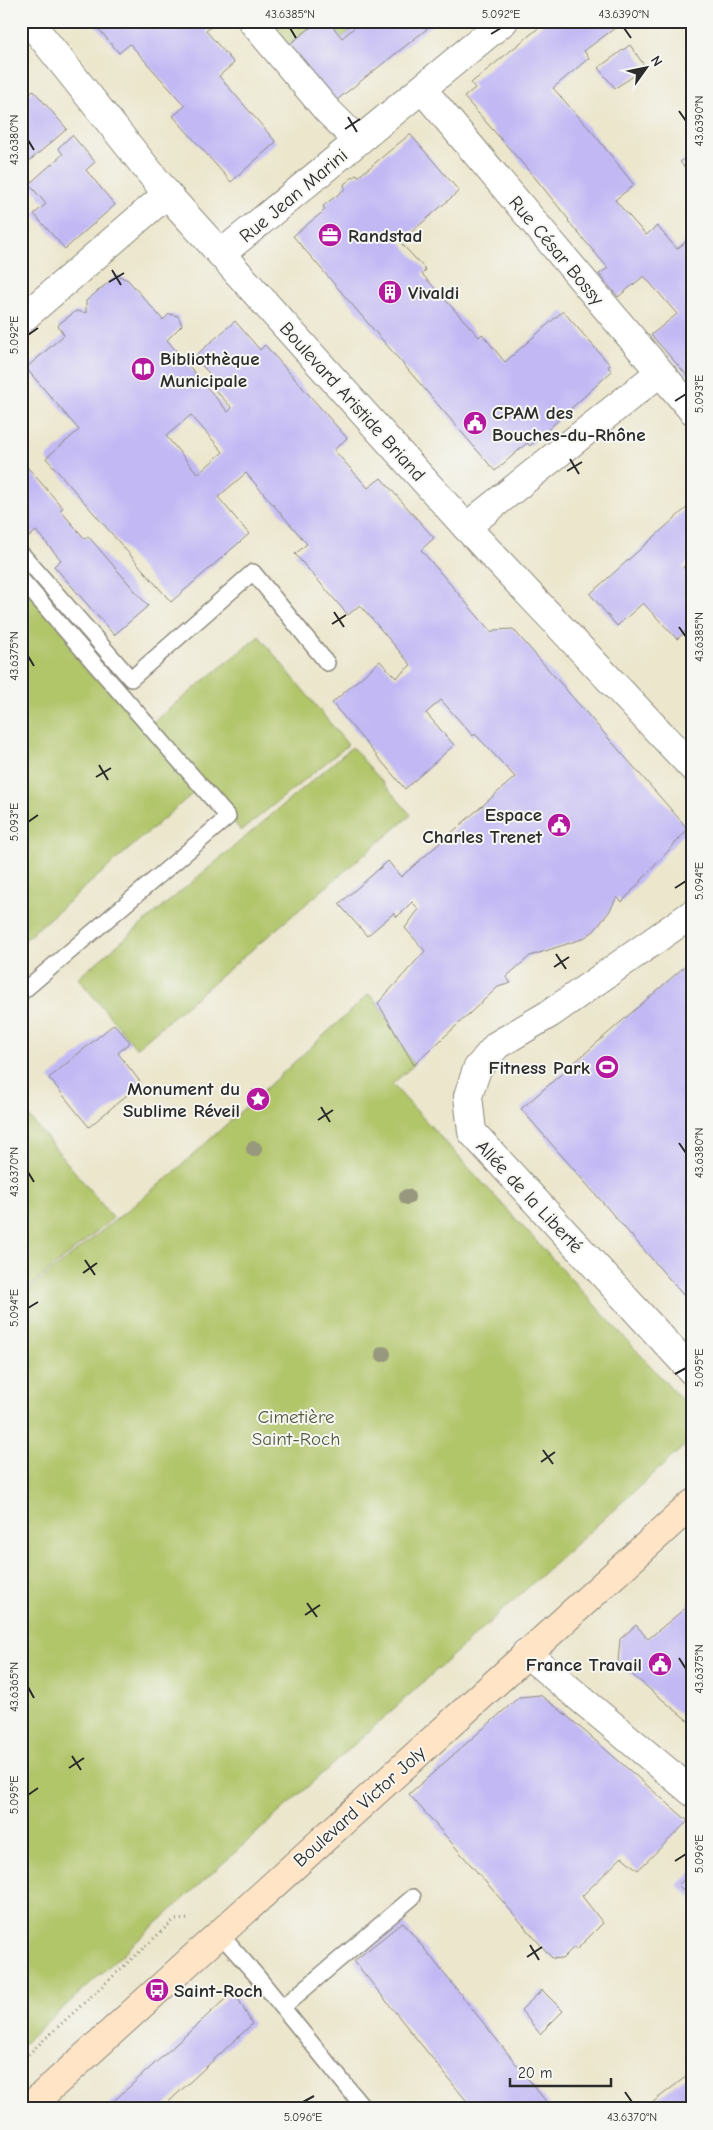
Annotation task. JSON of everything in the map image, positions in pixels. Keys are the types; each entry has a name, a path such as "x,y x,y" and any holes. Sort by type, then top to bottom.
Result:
{"main road":[{"name":"Boulevard Victor Joly","path":"27,2109 692,1504"}],"street":[{"name":"Boulevard Aristide Briand","path":"29,21 167,194 466,527 692,767"},
{"path":"252,21 326,109 358,141"},
{"name":"Rue Jean Marini","path":"221,254 423,90 504,21"},
{"name":"Rue César Bossy","path":"423,90 692,410"},
{"path":"21,320 167,194"},
{"path":"466,527 659,373"},
{"name":"Allée de la Liberté","path":"692,914 551,1013 497,1045 477,1069 468,1096 472,1132 692,1371"},
{"path":"526,1653 692,1792"}],"lane":[{"path":"21,553 131,679 254,572 327,663"},
{"path":"21,579 228,817 21,993"},
{"path":"283,2007 413,1897"},
{"path":"219,1933 283,2007 365,2109"}],"path":[{"path":"21,2061 174,1920 193,1918"}],"green space":[{"path":"264,21 319,21 286,47"},
{"path":"328,21 362,21 342,38"},
{"path":"21,583 199,788 21,943"},
{"path":"259,636 348,745 241,831 153,722"},
{"path":"352,747 411,815 136,1048 78,978"},
{"name":"Cimetière Saint-Roch","path":"369,994 378,1003 414,1065 392,1084 692,1411 692,1439 21,2046 21,1296 171,1175"},
{"path":"21,1107 113,1218 21,1294"}],"building":[{"path":"92,21 218,21 206,31 234,63 219,76 276,142 231,182 173,116 185,106 130,44 119,53"},
{"path":"319,21 328,21 342,38 362,21 437,21 333,103 286,47"},
{"path":"547,21 631,21 626,25 623,22 584,51 589,58 553,88 594,134 634,185 615,200 646,235 657,226 677,249 692,237 692,381 651,335 677,314 644,276 618,297 599,274 608,268 568,221 536,179 464,97 475,88 471,83"},
{"path":"630,45 646,68 615,88 598,68"},
{"path":"33,90 67,129 21,168 21,102"},
{"name":"Vivaldi","path":"410,134 459,191 400,242 426,270 422,274 479,337 482,334 505,362 563,311 610,365 608,367 612,371 530,446 527,443 495,471 293,236 325,210 323,206 345,189 344,184 357,174 358,177"},
{"path":"72,135 95,162 86,170 115,205 65,249 34,214 46,204 29,184 63,154 58,148"},
{"path":"692,154 692,175 680,162"},
{"path":"117,275 128,280 163,320 169,314 178,316 182,325 167,340 228,412 232,408 215,390 220,385 194,357 235,321 260,350 265,345 347,438 334,450 368,488 381,478 434,538 421,550 492,633 494,630 513,629 688,829 622,902 617,897 609,912 594,931 582,939 530,956 506,977 511,983 498,987 414,1065 378,1003 425,951 405,928 419,909 412,902 397,917 394,913 367,936 339,904 388,861 401,877 515,777 475,734 473,736 441,700 426,713 454,745 405,789 332,703 380,661 396,678 411,665 360,605 348,615 295,554 307,544 246,473 218,497 249,534 171,602 46,458 79,430 26,368 64,335 58,326 60,323 76,311 86,313 86,301","holes":["191,415 223,452 198,474 166,436"]},
{"path":"21,277 26,282 21,287"},
{"path":"21,460 63,508 60,510 85,539 88,536 148,606 114,635 54,566 61,560 36,531 29,537 21,528"},
{"path":"692,503 692,558 683,567 692,577 692,626 677,639 643,603 617,626 590,594"},
{"path":"692,960 692,1305 521,1109"},
{"path":"114,1024 130,1042 118,1053 141,1083 89,1127 49,1078"},
{"path":"692,1598 692,1724 618,1663 620,1639 636,1625 648,1639 689,1605 687,1602"},
{"path":"540,1695 559,1709 688,1821 638,1870 622,1857 582,1896 603,1923 576,1950 574,1947 562,1959 552,1958 409,1794 519,1697"},
{"path":"692,1872 692,1899 678,1885"},
{"path":"403,1922 552,2109 473,2109 354,1961"},
{"path":"542,1990 563,2011 540,2034 521,2010"},
{"path":"234,1991 252,2024 161,2109 105,2109"},
{"path":"692,2072 692,2109 644,2109"}],"place":[{"name":"Randstad","path":"330,235"},
{"name":"Vivaldi","path":"390,292"},
{"name":"Bibliothèque Municipale","path":"143,369"},
{"name":"CPAM des Bouches-du-Rhône","path":"475,423"},
{"name":"Espace Charles Trenet","path":"559,825"},
{"name":"Fitness Park","path":"607,1067"},
{"name":"Monument du Sublime Réveil","path":"258,1099"},
{"name":"France Travail","path":"660,1664"},
{"name":"Saint-Roch","path":"157,1990"}]}
